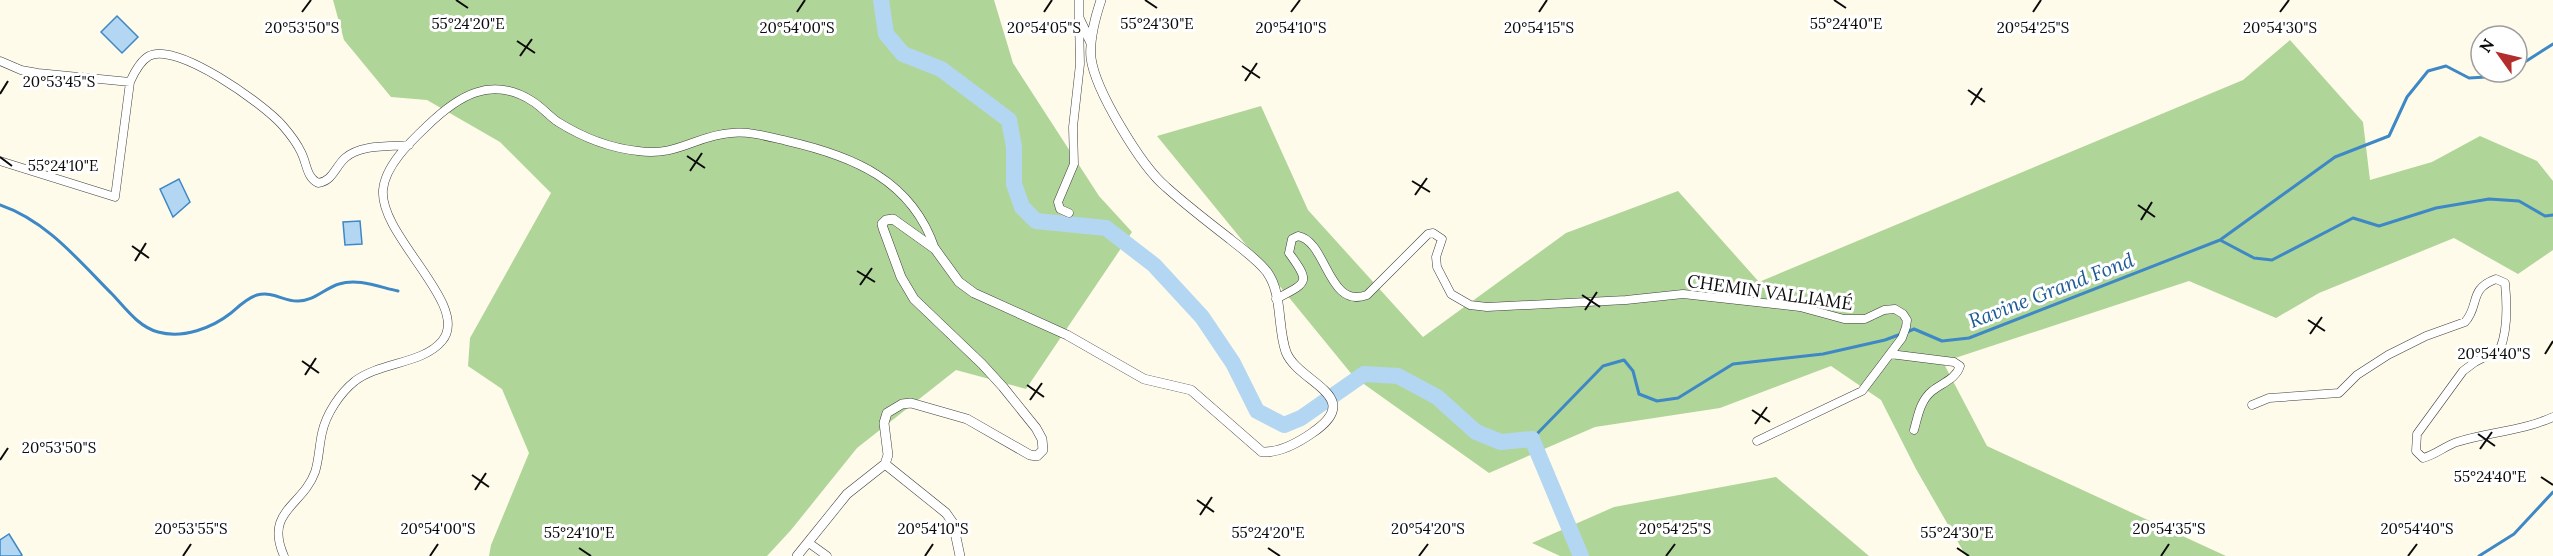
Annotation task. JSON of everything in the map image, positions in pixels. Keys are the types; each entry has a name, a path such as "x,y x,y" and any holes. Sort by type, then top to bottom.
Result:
{"street":[{"path":"1069,213 1060,209 1058,202 1074,164 1073,127 1080,64 1079,0"},
{"path":"284,556 278,536 281,520 289,505 313,476 322,433 337,402 353,383 365,375 423,355 436,347 447,333 447,310 431,283 396,235 384,204 386,177 392,165 427,126 464,97 481,89 510,90 542,107 555,120 574,132 602,143 634,151 651,153 671,151 713,136 732,132 799,144 865,166 896,187 911,201 935,249 959,282 974,293 1067,335 1144,379 1191,390 1262,452 1276,451 1321,427 1333,410 1332,401 1325,389 1293,364 1286,351 1274,287 1260,264 1164,186 1140,160 1095,73 1091,59 1091,43 1101,0"},
{"path":"1078,18 1087,22 1098,12"},
{"path":"1078,18 1091,43"},
{"path":"0,161 115,197 130,82 139,65 148,56 163,53 183,58 247,93 283,126 301,151 309,174 318,183 329,179 345,158 355,153 374,148 409,145"},
{"path":"0,61 21,70 39,73 130,82"},
{"path":"797,556 847,494 885,464 888,455 884,423 887,413 902,404 911,403 967,419 1030,455 1037,456 1043,450 1042,439 1036,428 1004,387 914,299 901,277 882,224 892,219 935,249"},
{"name":"CHEMIN VALLIAMÉ","path":"1276,300 1299,287 1304,281 1303,272 1289,253 1292,239 1298,236 1310,243 1341,290 1350,297 1360,298 1367,295 1428,234 1433,233 1442,239 1436,257 1441,276 1451,294 1470,305 1487,307 1550,304 1683,294 1800,308 1844,319 1865,319 1884,310 1895,309 1903,314 1907,320 1902,338 1862,391 1757,441"},
{"path":"2252,405 2269,398 2339,393 2357,375 2388,355 2442,329 2465,322 2476,292 2488,282 2496,279 2505,283 2506,292 2504,332 2500,349 2463,371 2417,434 2416,451 2423,458 2429,457 2457,442 2529,426 2553,417"},
{"path":"1890,354 1954,362 1960,366 1945,384 1932,391 1920,406 1914,430"},
{"path":"885,464 946,513 953,523 960,556"},
{"path":"809,543 827,556"}],"green space":[{"path":"333,0 994,0 1013,63 1099,196 1132,232 1026,389 956,370 857,448 767,556 489,556 491,545 529,453 502,389 468,366 470,338 551,193 500,142 427,100 391,97 344,40"},
{"path":"2290,40 2363,122 2370,180 2432,162 2480,136 2537,161 2553,181 2553,250 2518,274 2454,238 2319,293 2276,318 2189,281 1943,362 1987,446 2226,556 1966,556 1916,469 1881,400 1831,366 1720,408 1595,427 1489,473 1354,377 1157,136 1261,106 1308,210 1423,337 1566,233 1678,191 1759,282 2243,80"},
{"path":"1776,477 1869,556 1560,556 1532,543 1614,507"}],"water":[{"path":"117,16 138,37 122,53 101,32"},
{"path":"179,179 190,202 173,217 160,189"},
{"path":"360,221 362,244 345,245 343,222"},
{"path":"9,534 22,555 0,556 0,540"}],"waterway":[{"path":"881,0 886,34 903,54 941,69 1009,120 1014,147 1014,184 1022,207 1036,221 1106,228 1154,265 1202,317 1233,363 1257,411 1284,425 1301,418 1364,374 1398,376 1437,397 1476,432 1501,442 1532,439 1581,556"},
{"path":"2529,59 2553,44"},
{"path":"2220,240 2335,157 2389,136 2407,97 2428,71 2446,66 2469,78"},
{"name":"Ravine Grand Fond","path":"1907,332 1914,329 1942,341 1969,338 2220,240 2254,258 2272,260 2353,218 2379,226 2436,208 2489,199 2519,201 2545,216 2553,215"},
{"path":"0,205 33,221 61,243 133,317 151,330 158,332 177,334 197,331 215,323 246,300 257,295 268,294 292,301 303,301 346,282 398,291"},
{"name":"Ravine Grand Fond","path":"1532,439 1603,366 1624,360 1633,371 1639,394 1657,401 1678,398 1733,364 1823,354 1885,340 1901,334"},
{"path":"2479,556 2514,534 2553,492"}]}
